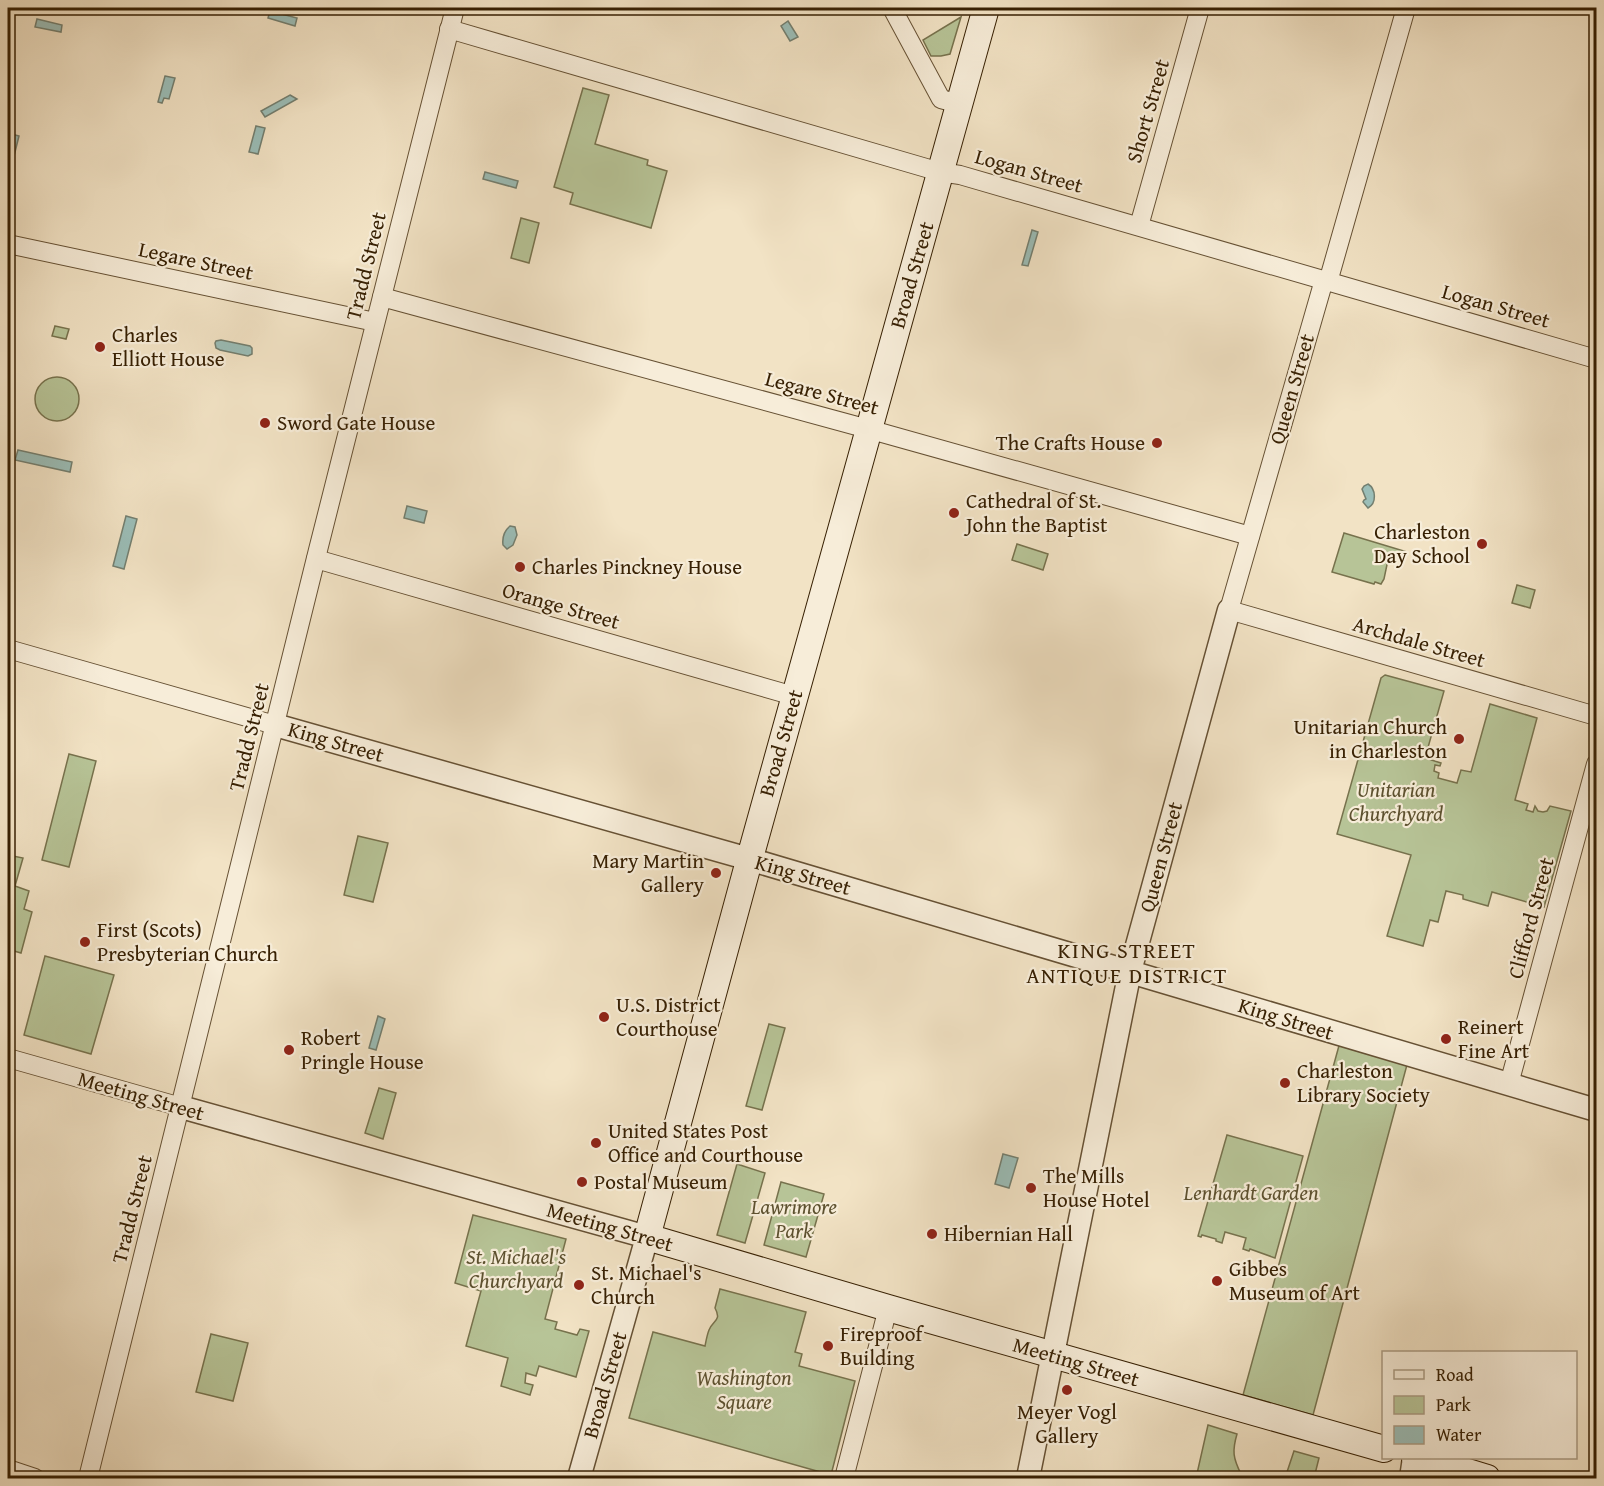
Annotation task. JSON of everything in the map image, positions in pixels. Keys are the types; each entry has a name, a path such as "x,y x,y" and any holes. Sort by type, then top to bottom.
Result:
{"main road":[{"name":"Broad Street","path":"647,1237 749,859 986,8"},
{"name":"Meeting Street","path":"647,1237 1382,1449"},
{"path":"1422,1459 1487,1479"}],"street":[{"name":"Tradd Street","path":"88,1479 454,8"},
{"path":"892,8 941,99 959,104"},
{"name":"Short Street","path":"1139,226 1200,8"},
{"name":"Queen Street","path":"1028,1479 1130,971 1250,536 1406,8"},
{"name":"Logan Street","path":"449,29 940,172 960,174 1596,359"},
{"name":"Legare Street","path":"8,244 375,322"},
{"name":"Legare Street","path":"382,297 1250,536"},
{"name":"Orange Street","path":"316,560 795,696"},
{"name":"Archdale Street","path":"1229,610 1596,716"},
{"name":"King Street","path":"8,649 749,859 1596,1110"},
{"name":"Clifford Street","path":"1509,1084 1596,764"},
{"name":"Meeting Street","path":"8,1058 647,1237"},
{"name":"Broad Street","path":"579,1479 647,1237"},
{"path":"844,1479 888,1308"},
{"path":"1411,1479 1415,1459"},
{"path":"8,1469 35,1479"}],"green space":[{"path":"961,17 950,54 931,56 923,40"},
{"path":"583,88 609,95 595,144 648,160 647,165 667,171 651,228 570,204 573,193 554,187"},
{"path":"521,218 539,223 529,263 511,258"},
{"path":"55,326 69,329 66,339 52,336"},
{"path":"57,377 72,384 79,399 72,414 57,421 42,414 35,399 42,384"},
{"path":"1344,533 1407,552 1404,560 1389,555 1381,584 1332,572"},
{"path":"1017,544 1048,554 1043,570 1012,560"},
{"path":"1517,585 1535,590 1530,608 1512,603"},
{"name":"Unitarian Churchyard","path":"1385,675 1444,691 1425,758 1441,763 1440,766 1435,765 1434,771 1439,773 1438,778 1457,783 1461,770 1471,772 1490,704 1537,718 1515,800 1528,804 1526,810 1533,812 1535,806 1538,811 1543,812 1547,811 1550,806 1571,811 1544,907 1492,892 1488,906 1463,899 1463,895 1446,891 1438,922 1430,920 1423,946 1387,936 1411,855 1337,834 1381,678"},
{"path":"69,754 96,761 69,867 42,860"},
{"path":"358,836 388,843 373,902 344,895"},
{"path":"8,855 23,858 15,886 29,891 24,909 32,912 21,953 14,951 8,963"},
{"path":"45,956 114,975 91,1054 24,1035"},
{"path":"769,1024 785,1028 762,1110 746,1106"},
{"path":"1340,1042 1408,1061 1313,1415 1243,1395"},
{"path":"379,1088 396,1093 383,1139 365,1133"},
{"name":"Lenhardt Garden","path":"1227,1135 1303,1156 1275,1258 1250,1249 1249,1251 1243,1249 1246,1238 1225,1232 1222,1243 1216,1239 1198,1236"},
{"path":"737,1164 765,1173 745,1243 717,1235"},
{"name":"Lawrimore Park","path":"781,1182 824,1194 806,1257 764,1245"},
{"name":"St. Michael's Churchyard","path":"473,1215 566,1239 545,1319 557,1322 555,1329 577,1335 580,1329 589,1331 576,1377 539,1366 536,1376 526,1373 525,1383 533,1385 530,1395 501,1386 508,1358 466,1346 481,1291 455,1283"},
{"name":"Washington Square","path":"720,1289 806,1312 795,1352 802,1354 799,1366 855,1381 831,1475 629,1418 653,1332 705,1346 709,1330 718,1316 715,1308"},
{"path":"211,1334 248,1343 233,1401 196,1392"},
{"path":"1208,1425 1237,1434 1234,1454 1241,1474 1236,1478 1196,1478"},
{"path":"1294,1451 1319,1458 1314,1478 1285,1478"}],"water":[{"path":"270,11 297,18 295,26 268,18"},
{"path":"37,19 62,25 61,32 35,27"},
{"path":"788,21 798,37 790,41 781,26"},
{"path":"165,76 175,78 169,99 164,98 162,103 158,102"},
{"path":"290,95 297,99 265,117 261,111"},
{"path":"256,126 265,128 258,154 249,152"},
{"path":"8,133 19,136 14,156 8,154"},
{"path":"485,172 518,181 516,188 483,179"},
{"path":"1032,230 1038,232 1028,266 1022,265"},
{"path":"221,340 250,346 252,354 248,356 220,350 216,348 215,343"},
{"path":"18,450 72,462 70,472 15,460"},
{"path":"1368,484 1373,489 1374,496 1373,503 1368,508 1363,502 1366,499 1362,489"},
{"path":"407,506 427,511 424,523 404,518"},
{"path":"126,516 137,519 124,569 113,566"},
{"path":"510,526 515,527 517,535 513,545 507,549 503,545 503,539"},
{"path":"378,1016 385,1019 376,1050 369,1048"},
{"path":"1003,1154 1018,1158 1009,1188 995,1184"}],"place":[{"name":"Charles Elliott House","path":"100,347"},
{"name":"Sword Gate House","path":"265,423"},
{"name":"The Crafts House","path":"1157,443"},
{"name":"Cathedral of St. John the Baptist","path":"954,513"},
{"name":"Charleston Day School","path":"1482,544"},
{"name":"Charles Pinckney House","path":"520,567"},
{"name":"Unitarian Church in Charleston","path":"1459,739"},
{"name":"Mary Martin Gallery","path":"716,873"},
{"name":"First (Scots) Presbyterian Church","path":"85,942"},
{"name":"U.S. District Courthouse","path":"604,1017"},
{"name":"Reinert Fine Art","path":"1446,1039"},
{"name":"Robert Pringle House","path":"289,1050"},
{"name":"Charleston Library Society","path":"1285,1083"},
{"name":"United States Post Office and Courthouse","path":"596,1143"},
{"name":"Postal Museum","path":"582,1182"},
{"name":"The Mills House Hotel","path":"1031,1188"},
{"name":"Hibernian Hall","path":"932,1234"},
{"name":"Gibbes Museum of Art","path":"1217,1281"},
{"name":"St. Michael's Church","path":"579,1285"},
{"name":"Fireproof Building","path":"828,1346"},
{"name":"Meyer Vogl Gallery","path":"1067,1390"}],"district":[{"name":"KING STREET ANTIQUE DISTRICT","path":"1127,962"}]}
